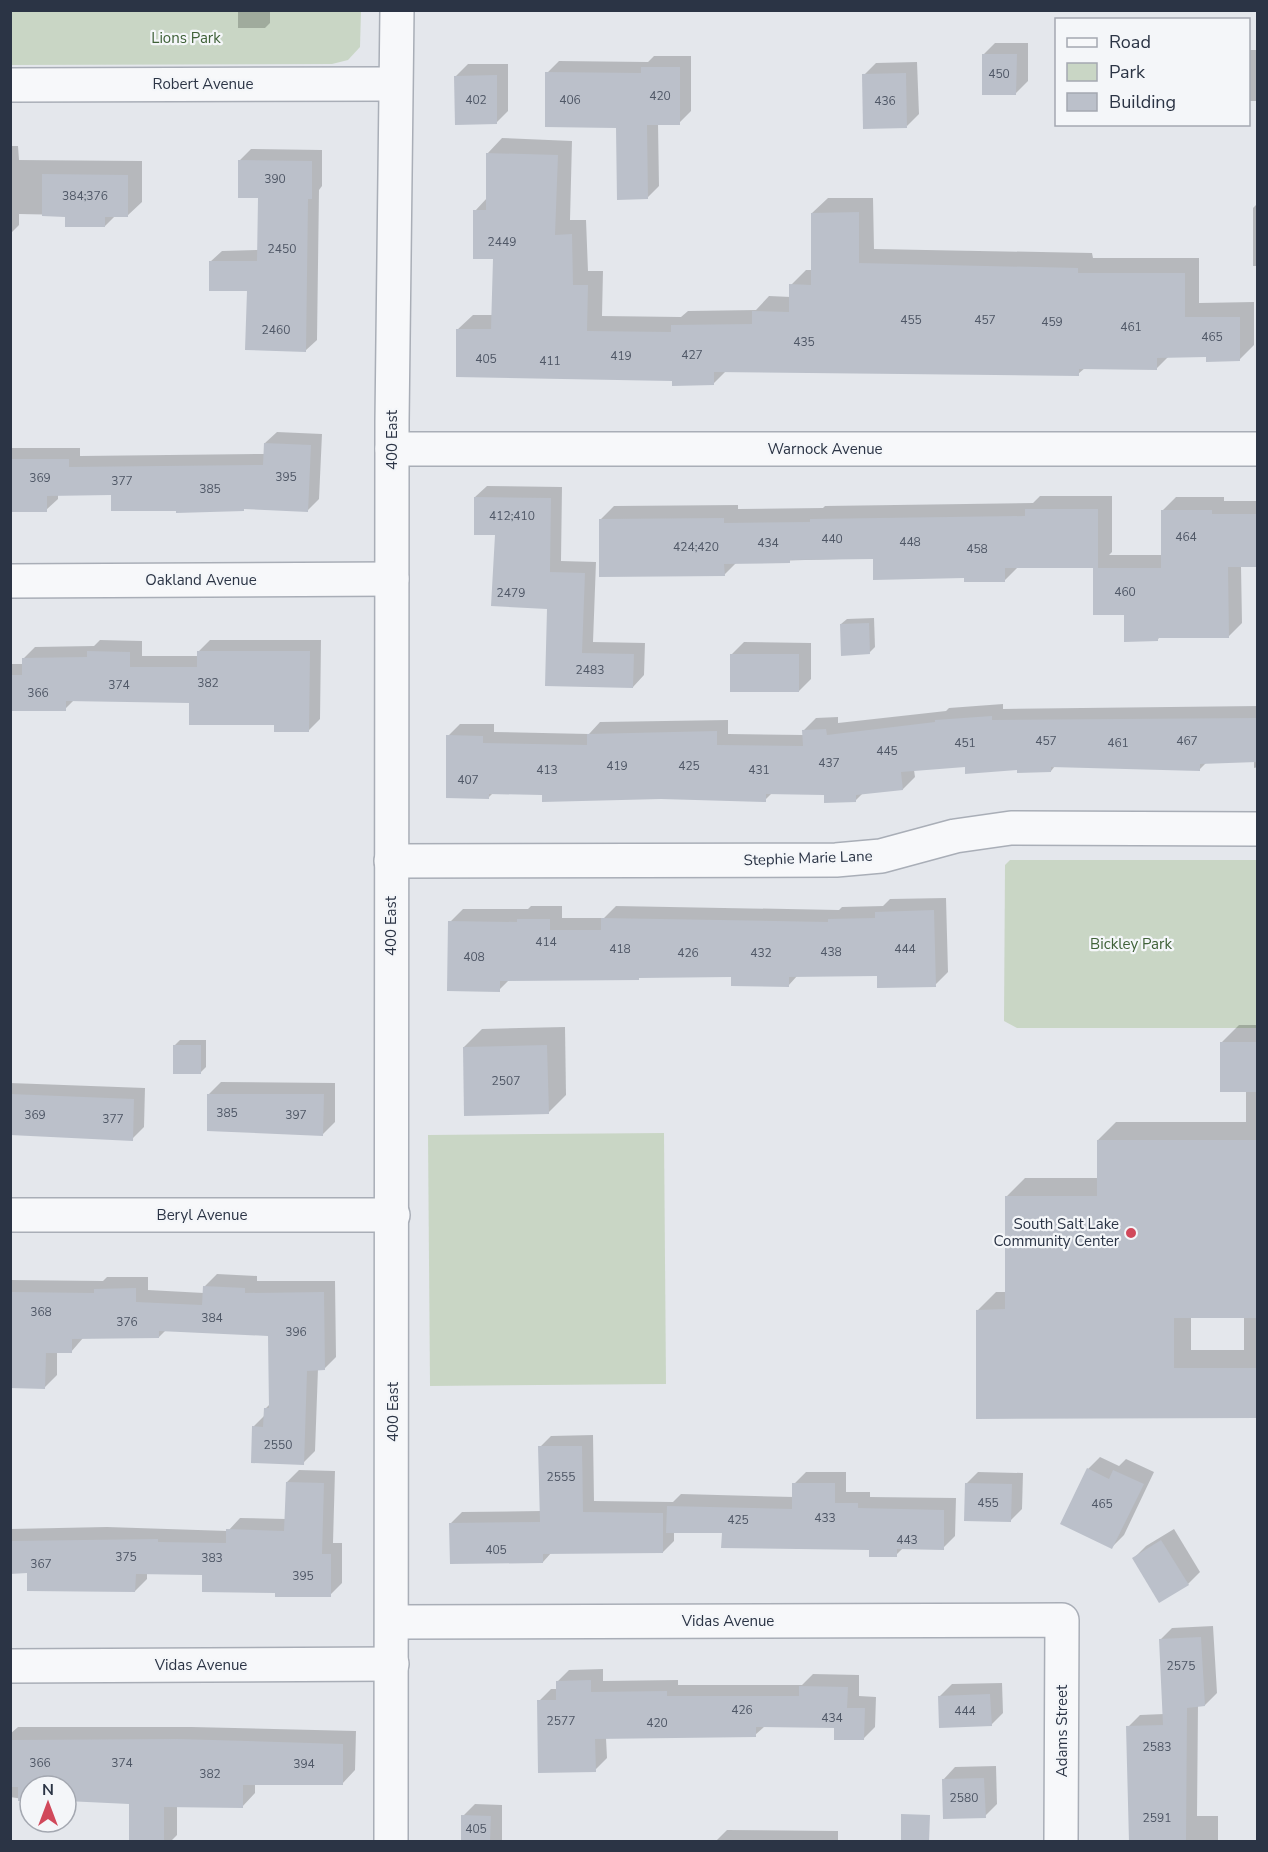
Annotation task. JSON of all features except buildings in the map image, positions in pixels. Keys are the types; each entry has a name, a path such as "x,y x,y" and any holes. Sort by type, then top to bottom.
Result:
{"street":[{"name":"400 East","path":"391,1842 393,1622 392,449 397,10"},
{"name":"Robert Avenue","path":"10,85 395,84"},
{"name":"Warnock Avenue","path":"392,449 1257,449"},
{"name":"Oakland Avenue","path":"10,581 392,579"},
{"name":"Stephie Marie Lane","path":"391,861 836,860 880,856 954,836 1011,828 1257,829"},
{"name":"Beryl Avenue","path":"10,1215 393,1215"},
{"name":"Vidas Avenue","path":"393,1622 1062,1620"},
{"name":"Adams Street","path":"1061,1842 1062,1620"},
{"name":"Vidas Avenue","path":"10,1666 392,1664"}],"green space":[{"name":"Lions Park","path":"10,11 361,11 360,47 348,60 332,64 11,65"},
{"name":"Bickley Park","path":"1010,860 1257,860 1257,1028 1017,1028 1004,1021 1005,865"},
{"path":"664,1133 666,1384 430,1386 428,1135"}],"place":[{"name":"South Salt Lake Community Center","path":"1131,1233"}]}
